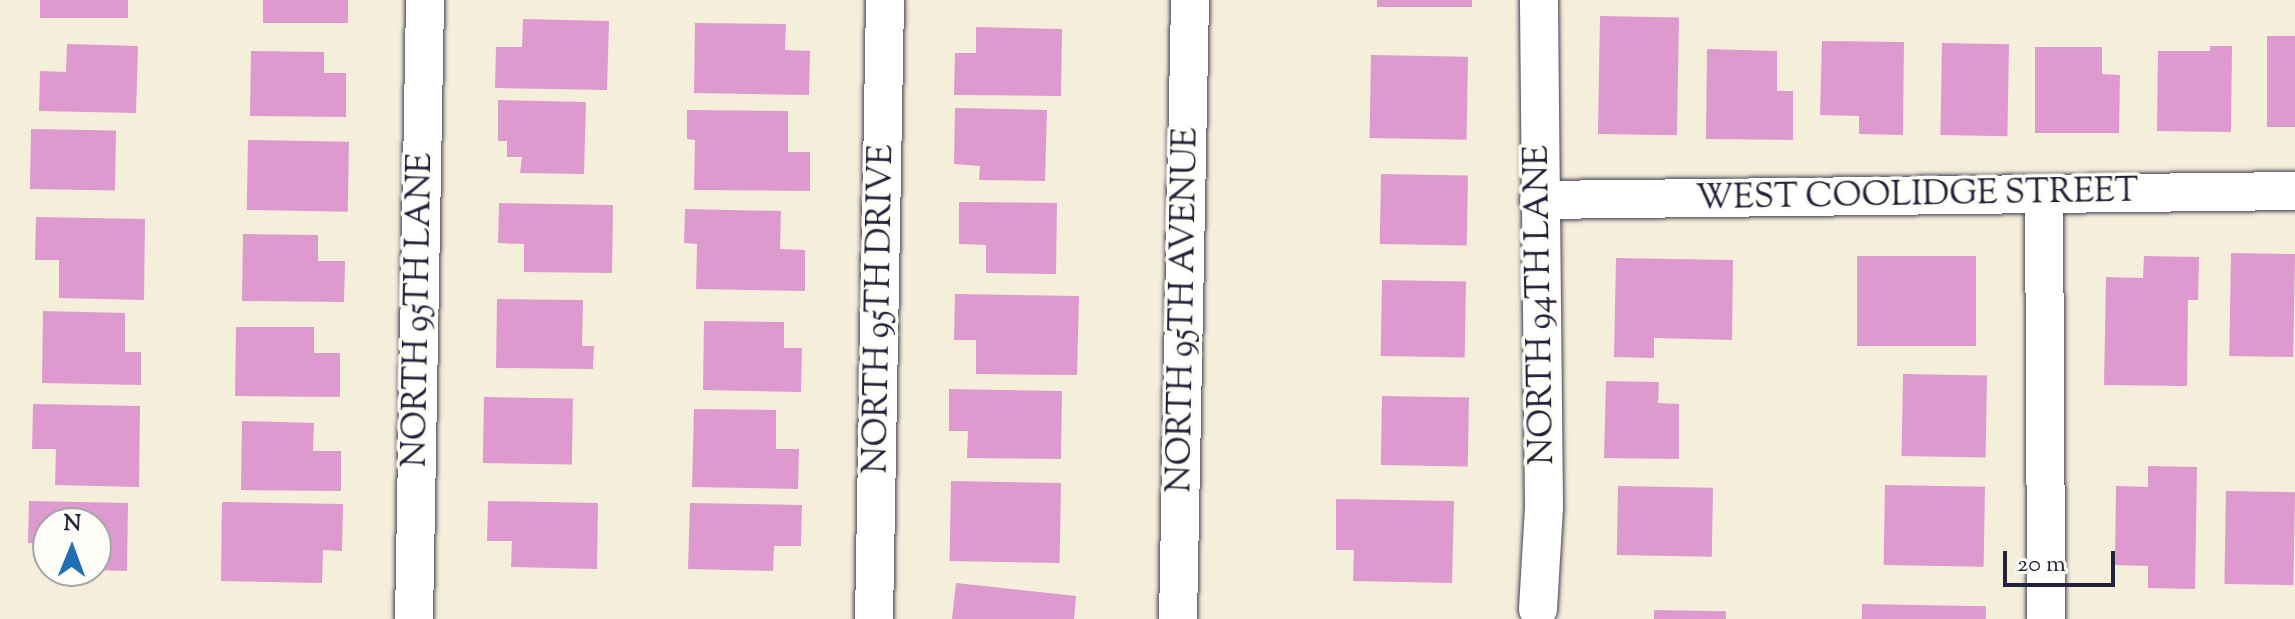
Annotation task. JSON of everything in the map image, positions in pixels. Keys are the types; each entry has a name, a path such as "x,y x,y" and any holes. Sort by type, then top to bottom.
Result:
{"street":[{"name":"NORTH 95TH LANE","path":"414,619 425,0"},
{"name":"NORTH 95TH DRIVE","path":"874,619 885,0"},
{"name":"NORTH 95TH AVENUE","path":"1178,619 1190,0"},
{"name":"NORTH 94TH LANE","path":"1538,609 1544,507 1539,0"},
{"name":"WEST COOLIDGE STREET","path":"1539,200 2295,191"},
{"path":"2044,195 2046,619"}],"building":[{"path":"40,0 128,0 128,18 40,18"},
{"path":"263,0 348,0 348,23 263,23"},
{"path":"1377,0 1472,0 1472,7 1377,7"},
{"path":"1600,16 1679,17 1677,135 1598,134"},
{"path":"523,19 609,21 607,90 495,88 496,47 522,47"},
{"path":"695,23 786,24 785,50 810,51 809,95 694,93"},
{"path":"976,27 1062,29 1061,96 954,95 955,53 976,53"},
{"path":"2267,36 2295,36 2295,127 2267,127"},
{"path":"1822,41 1904,42 1903,135 1859,134 1859,116 1820,115"},
{"path":"1942,43 2009,44 2007,136 1940,135"},
{"path":"67,44 138,46 136,113 39,111 40,71 66,72"},
{"path":"2210,46 2232,46 2231,132 2157,131 2158,51 2210,51"},
{"path":"2035,47 2102,47 2102,74 2120,75 2119,133 2035,133"},
{"path":"1707,49 1777,51 1777,91 1793,91 1793,140 1706,139"},
{"path":"251,51 324,52 324,73 346,73 346,117 250,116"},
{"path":"1371,55 1468,57 1467,140 1370,138"},
{"path":"498,100 586,102 584,174 520,173 522,157 507,157 507,141 498,141"},
{"path":"955,108 1047,110 1045,181 979,180 980,166 954,164"},
{"path":"687,110 788,111 788,152 810,152 810,191 694,190 695,140 687,139"},
{"path":"31,129 116,130 115,190 30,189"},
{"path":"248,140 349,142 348,212 247,210"},
{"path":"1381,174 1468,176 1467,246 1380,244"},
{"path":"959,202 1057,203 1056,274 986,273 986,245 959,244"},
{"path":"499,203 613,205 612,273 524,272 524,244 498,243"},
{"path":"685,209 781,211 780,249 805,250 805,291 696,289 697,244 684,243"},
{"path":"36,217 145,219 144,300 59,298 59,260 35,260"},
{"path":"243,234 318,235 318,261 345,261 344,302 242,301"},
{"path":"2231,253 2295,254 2293,357 2229,356"},
{"path":"1857,256 1976,256 1976,346 1857,346"},
{"path":"2144,256 2199,257 2198,300 2188,300 2187,386 2104,385 2106,277 2143,278"},
{"path":"1616,258 1733,260 1732,340 1654,338 1654,358 1614,357"},
{"path":"1382,280 1466,281 1465,357 1381,356"},
{"path":"955,294 1079,296 1077,375 976,374 976,340 954,340"},
{"path":"497,299 583,300 582,346 594,346 593,369 496,368"},
{"path":"43,311 125,313 125,352 141,352 141,385 42,383"},
{"path":"704,321 784,322 784,348 802,348 801,392 703,390"},
{"path":"236,327 314,327 314,353 340,353 340,397 235,396"},
{"path":"1903,374 1987,375 1986,457 1902,456"},
{"path":"1606,381 1659,382 1658,403 1679,404 1679,459 1604,458"},
{"path":"949,389 1062,391 1061,459 967,458 968,431 949,431"},
{"path":"1382,396 1469,398 1468,467 1381,465"},
{"path":"484,397 573,399 572,465 483,463"},
{"path":"33,404 140,406 139,487 55,485 56,449 32,449"},
{"path":"694,409 776,410 776,449 799,449 798,489 692,487"},
{"path":"242,421 314,423 313,451 341,451 341,491 241,490"},
{"path":"2148,466 2197,467 2195,589 2148,588 2148,566 2115,565 2116,486 2148,487"},
{"path":"951,481 1061,483 1060,563 950,561"},
{"path":"1885,485 1985,487 1984,567 1884,565"},
{"path":"1618,486 1713,488 1712,557 1617,555"},
{"path":"2226,491 2295,492 2293,585 2224,584"},
{"path":"1336,499 1454,501 1452,583 1353,581 1354,550 1336,550"},
{"path":"29,501 128,503 127,571 112,571 112,507 32,507 32,543 28,543"},
{"path":"488,501 598,503 597,569 511,567 512,541 487,541"},
{"path":"222,502 343,504 342,551 323,550 322,583 221,581"},
{"path":"690,503 802,505 801,546 774,546 773,571 688,569"},
{"path":"956,583 1076,596 1074,619 952,619"},
{"path":"1862,604 1986,606 1986,619 1862,619"},
{"path":"1654,610 1726,611 1726,619 1654,619"}]}
